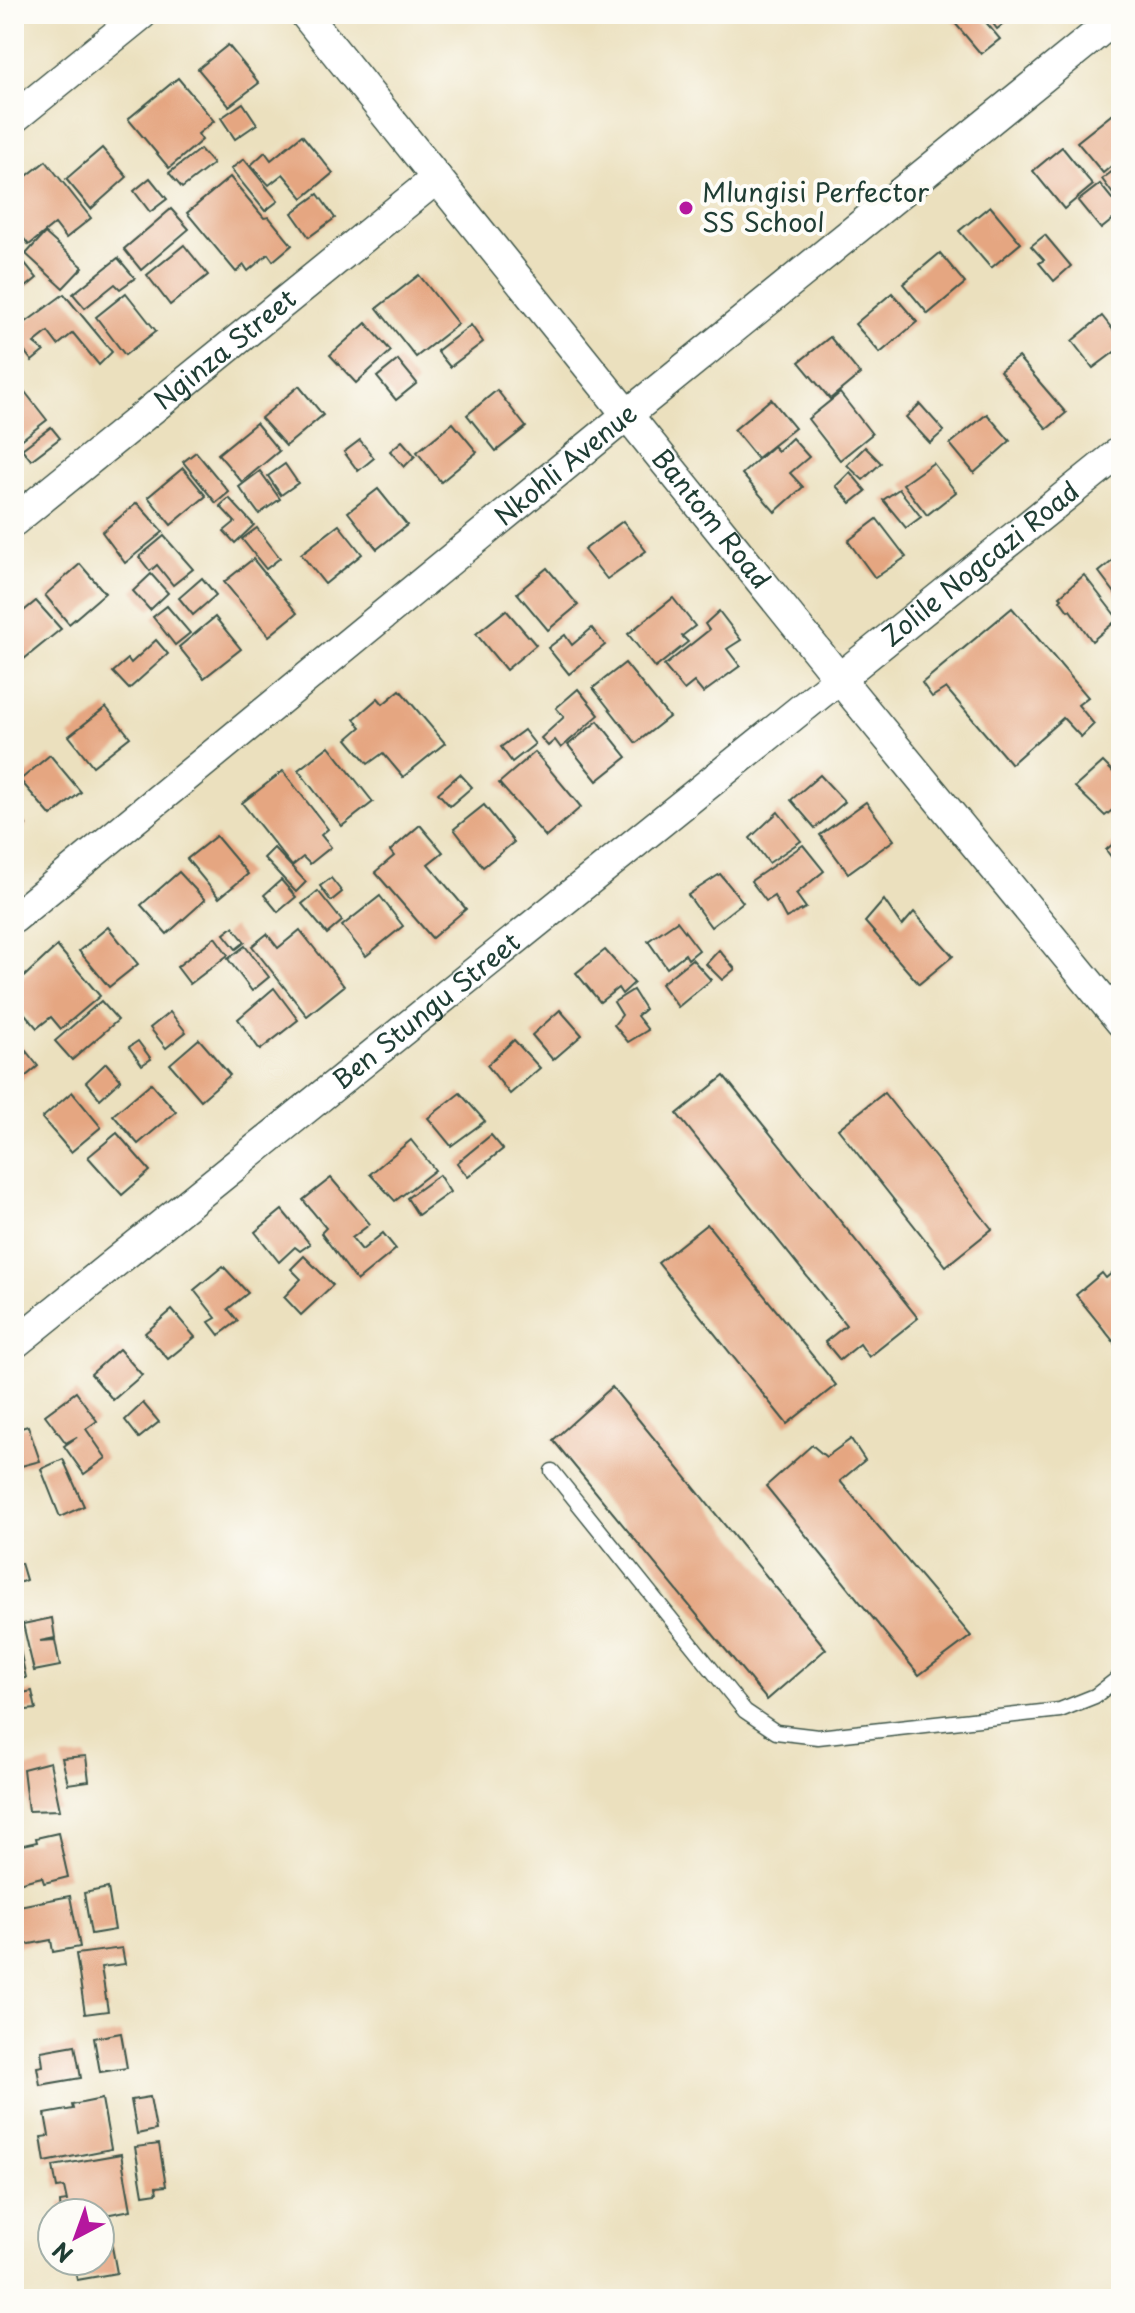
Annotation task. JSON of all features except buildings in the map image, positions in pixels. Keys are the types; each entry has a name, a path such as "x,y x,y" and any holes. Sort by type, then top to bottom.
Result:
{"street":[{"path":"14,118 142,14"},
{"name":"Bantom Road","path":"305,14 838,677 1121,1022"},
{"name":"Nkohli Avenue","path":"14,918 1121,14"},
{"name":"Nginza Street","path":"14,521 437,178"},
{"name":"Zolile Nogcazi Road","path":"838,677 1121,451"},
{"name":"Ben Stungu Street","path":"14,1344 838,677"}],"lane":[{"path":"552,1471 745,1711 776,1732 818,1737 1060,1710 1095,1696 1121,1676"}],"place":[{"name":"Mlungisi Perfector SS School","path":"686,208"}]}
